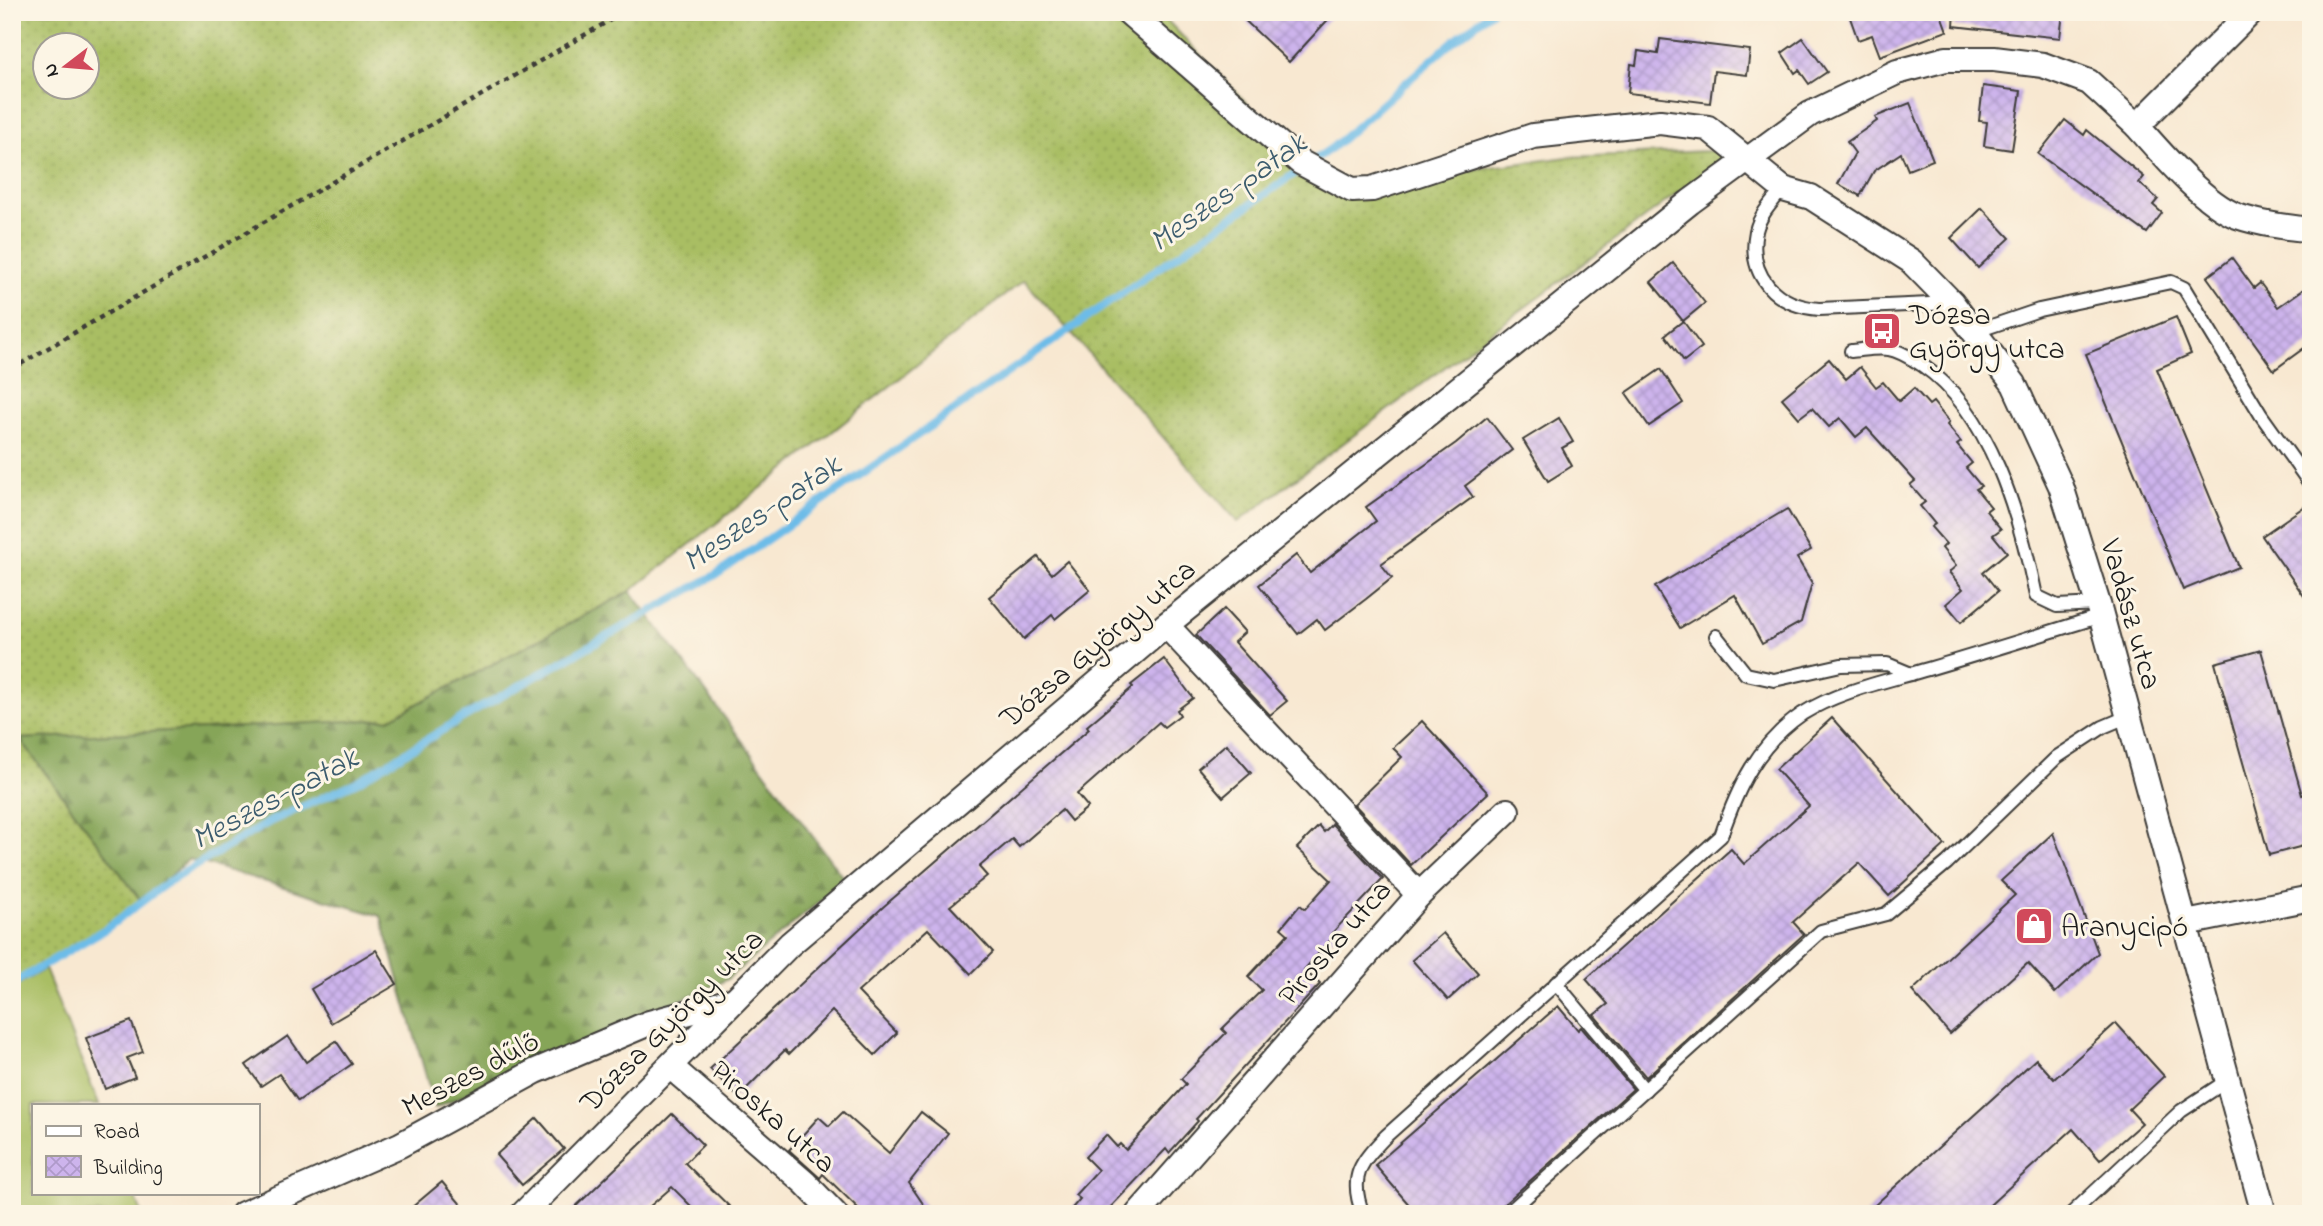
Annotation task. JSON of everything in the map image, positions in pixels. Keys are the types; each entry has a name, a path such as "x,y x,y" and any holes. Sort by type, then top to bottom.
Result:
{"street":[{"name":"Vadász utca","path":"1128,12 1309,168 1352,190 1371,189 1533,136 1660,122 1708,128 1783,189 1811,197 1911,261 1952,303 2014,384 2061,486 2100,610 2264,1214"},
{"path":"2137,126 2252,12"},
{"name":"Dózsa György utca","path":"523,1214 671,1068 731,1001 790,944 1166,625 1746,158 1810,114 1897,72 1946,59 1994,59 2043,65 2089,82 2137,126 2182,177 2235,215 2311,230"},
{"name":"Piroska utca","path":"1138,1214 1419,895 1166,625"},
{"path":"1419,895 1507,811"},
{"path":"2186,923 2311,898"},
{"name":"Meszes dűlő","path":"243,1214 400,1145 537,1071 649,1023 731,1001"},
{"name":"Piroska utca","path":"671,1068 805,1183 835,1214"}],"lane":[{"path":"1783,189 1763,214 1756,231 1756,257 1763,282 1780,298 1798,308 1819,309 1952,303"},
{"path":"1974,332 2039,310 2171,282 2184,288 2261,415 2311,485"},
{"path":"1851,351 1889,349 1909,356 1943,379 1976,421 2005,487 2029,563 2036,596 2057,606 2100,610"},
{"path":"1363,1214 1356,1180 1362,1161 1721,836 1738,786 1766,747 1801,715 1826,702 2100,610"},
{"path":"1716,636 1746,674 1774,680 1841,665 1887,664 1911,674"},
{"path":"1507,1214 1821,931 1886,914 1947,863 2057,757 2103,727 2129,716"},
{"path":"1556,984 1645,1090"},
{"path":"2071,1214 2181,1111 2228,1080"}],"path":[{"path":"12,369 624,12"}],"green space":[{"path":"12,12 1159,12 1328,188 1568,157 1735,150 1238,522 1024,280 631,591 389,719 20,739 142,902 12,988"},
{"path":"631,591 845,880 726,980 435,1108 381,916 189,859 142,902 20,739 389,719"},
{"path":"45,969 99,1104 32,1104 32,1194 134,1194 142,1214 12,1214 12,988"}],"building":[{"path":"1236,12 1335,12 1289,62"},
{"path":"1848,12 1940,12 1947,31 1880,56 1872,35 1858,40"},
{"path":"1955,12 2063,12 2060,38 1954,26"},
{"path":"1803,38 1827,72 1809,84 1799,70 1795,73 1782,53"},
{"path":"1660,39 1750,50 1747,75 1714,71 1710,103 1628,93 1631,64 1636,65 1638,51 1658,54"},
{"path":"1983,86 2021,91 2012,150 1984,146 1987,122 1979,121"},
{"path":"1910,103 1933,160 1908,170 1901,153 1874,171 1860,196 1838,184 1855,153 1847,142 1877,121 1875,117"},
{"path":"2065,120 2084,135 2087,130 2144,177 2139,183 2158,199 2153,205 2162,213 2147,233 2038,154"},
{"path":"1982,208 2010,238 1978,268 1951,238"},
{"path":"2232,258 2254,288 2260,283 2278,307 2311,284 2311,343 2274,370 2207,277"},
{"path":"1673,263 1705,303 1683,321 1651,282"},
{"path":"2176,317 2191,354 2157,369 2239,567 2183,590 2086,354"},
{"path":"1683,321 1702,347 1684,361 1665,335"},
{"path":"1829,359 1846,379 1860,367 1876,387 1883,382 1899,401 1914,388 1929,405 1933,402 1949,422 1947,425 1961,442 1957,445 1972,463 1966,468 1981,486 1976,489 1991,507 1986,511 2001,529 1993,535 2007,552 1983,572 1998,591 1961,622 1946,604 1963,589 1949,572 1956,566 1942,548 1946,544 1931,527 1935,524 1920,506 1925,502 1910,485 1915,481 1867,428 1856,437 1840,418 1829,427 1812,408 1799,418 1782,398"},
{"path":"1661,369 1683,403 1649,426 1626,393"},
{"path":"1487,417 1512,450 1465,486 1473,497 1381,564 1392,578 1366,599 1325,630 1317,619 1298,634 1259,585 1296,555 1310,573 1376,521 1366,507 1456,443"},
{"path":"1559,418 1573,442 1562,448 1572,466 1548,481 1523,440"},
{"path":"2311,502 2311,606 2262,536"},
{"path":"1787,509 1811,550 1797,558 1812,583 1801,622 1762,644 1735,595 1680,628 1655,587"},
{"path":"1038,557 1052,574 1067,561 1090,590 1055,619 1052,615 1024,639 989,597"},
{"path":"1224,609 1245,632 1234,642 1287,701 1270,715 1196,635"},
{"path":"2261,650 2302,795 2311,793 2311,844 2269,855 2215,663"},
{"path":"1164,659 1193,698 1177,710 1180,715 1164,727 1159,722 1077,794 1088,807 1071,821 1062,810 1019,847 1012,839 979,867 987,876 950,906 993,952 971,974 928,929 858,992 897,1033 875,1055 832,1011 789,1054 785,1050 738,1097 710,1069 883,907 1089,729 1087,726"},
{"path":"1832,718 1945,845 1889,896 1859,863 1793,922 1804,934 1646,1077 1594,1015 1608,1004 1586,979 1731,849 1744,864 1809,806 1776,769"},
{"path":"1422,721 1488,793 1411,865 1354,804 1402,757 1393,748"},
{"path":"1226,744 1251,773 1223,797 1198,768"},
{"path":"1332,824 1383,879 1332,933 1335,935 1304,970 1320,984 1196,1119 1198,1121 1169,1153 1166,1149 1104,1214 1067,1214 1080,1199 1075,1195 1098,1170 1085,1157 1106,1135 1117,1147 1120,1144 1126,1150 1186,1084 1181,1079 1226,1033 1222,1029 1262,990 1248,977 1288,934 1281,928 1300,905 1305,909 1331,880 1297,848 1319,826 1324,832"},
{"path":"2053,833 2098,953 2055,993 2028,963 1950,1034 1912,991 2015,895 2001,881"},
{"path":"1443,933 1478,973 1448,1000 1412,960"},
{"path":"376,950 397,984 331,1023 311,989"},
{"path":"1558,1006 1578,1030 1581,1027 1633,1089 1493,1214 1417,1214 1375,1165"},
{"path":"131,1021 143,1052 127,1058 135,1077 105,1089 86,1038"},
{"path":"2116,1023 2164,1076 2129,1109 2142,1123 2100,1160 2073,1129 1980,1214 1865,1214 2036,1059 2054,1079"},
{"path":"288,1036 306,1062 336,1041 352,1064 298,1101 279,1074 261,1086 246,1065"},
{"path":"843,1112 889,1153 921,1112 948,1133 909,1183 930,1214 864,1214 823,1174 820,1178 789,1150 819,1117 829,1126"},
{"path":"672,1114 703,1145 685,1163 737,1214 699,1214 672,1187 641,1214 568,1214"},
{"path":"537,1118 564,1149 522,1185 496,1155"},
{"path":"442,1182 469,1214 404,1214"}],"waterway":[{"name":"Meszes-patak","path":"12,984 107,928 168,882 271,821 357,782 464,717 719,573 1333,147 1452,42 1491,12"}],"place":[{"name":"Dózsa György utca","path":"1882,331"},
{"name":"Aranycipó","path":"2034,926"}]}
